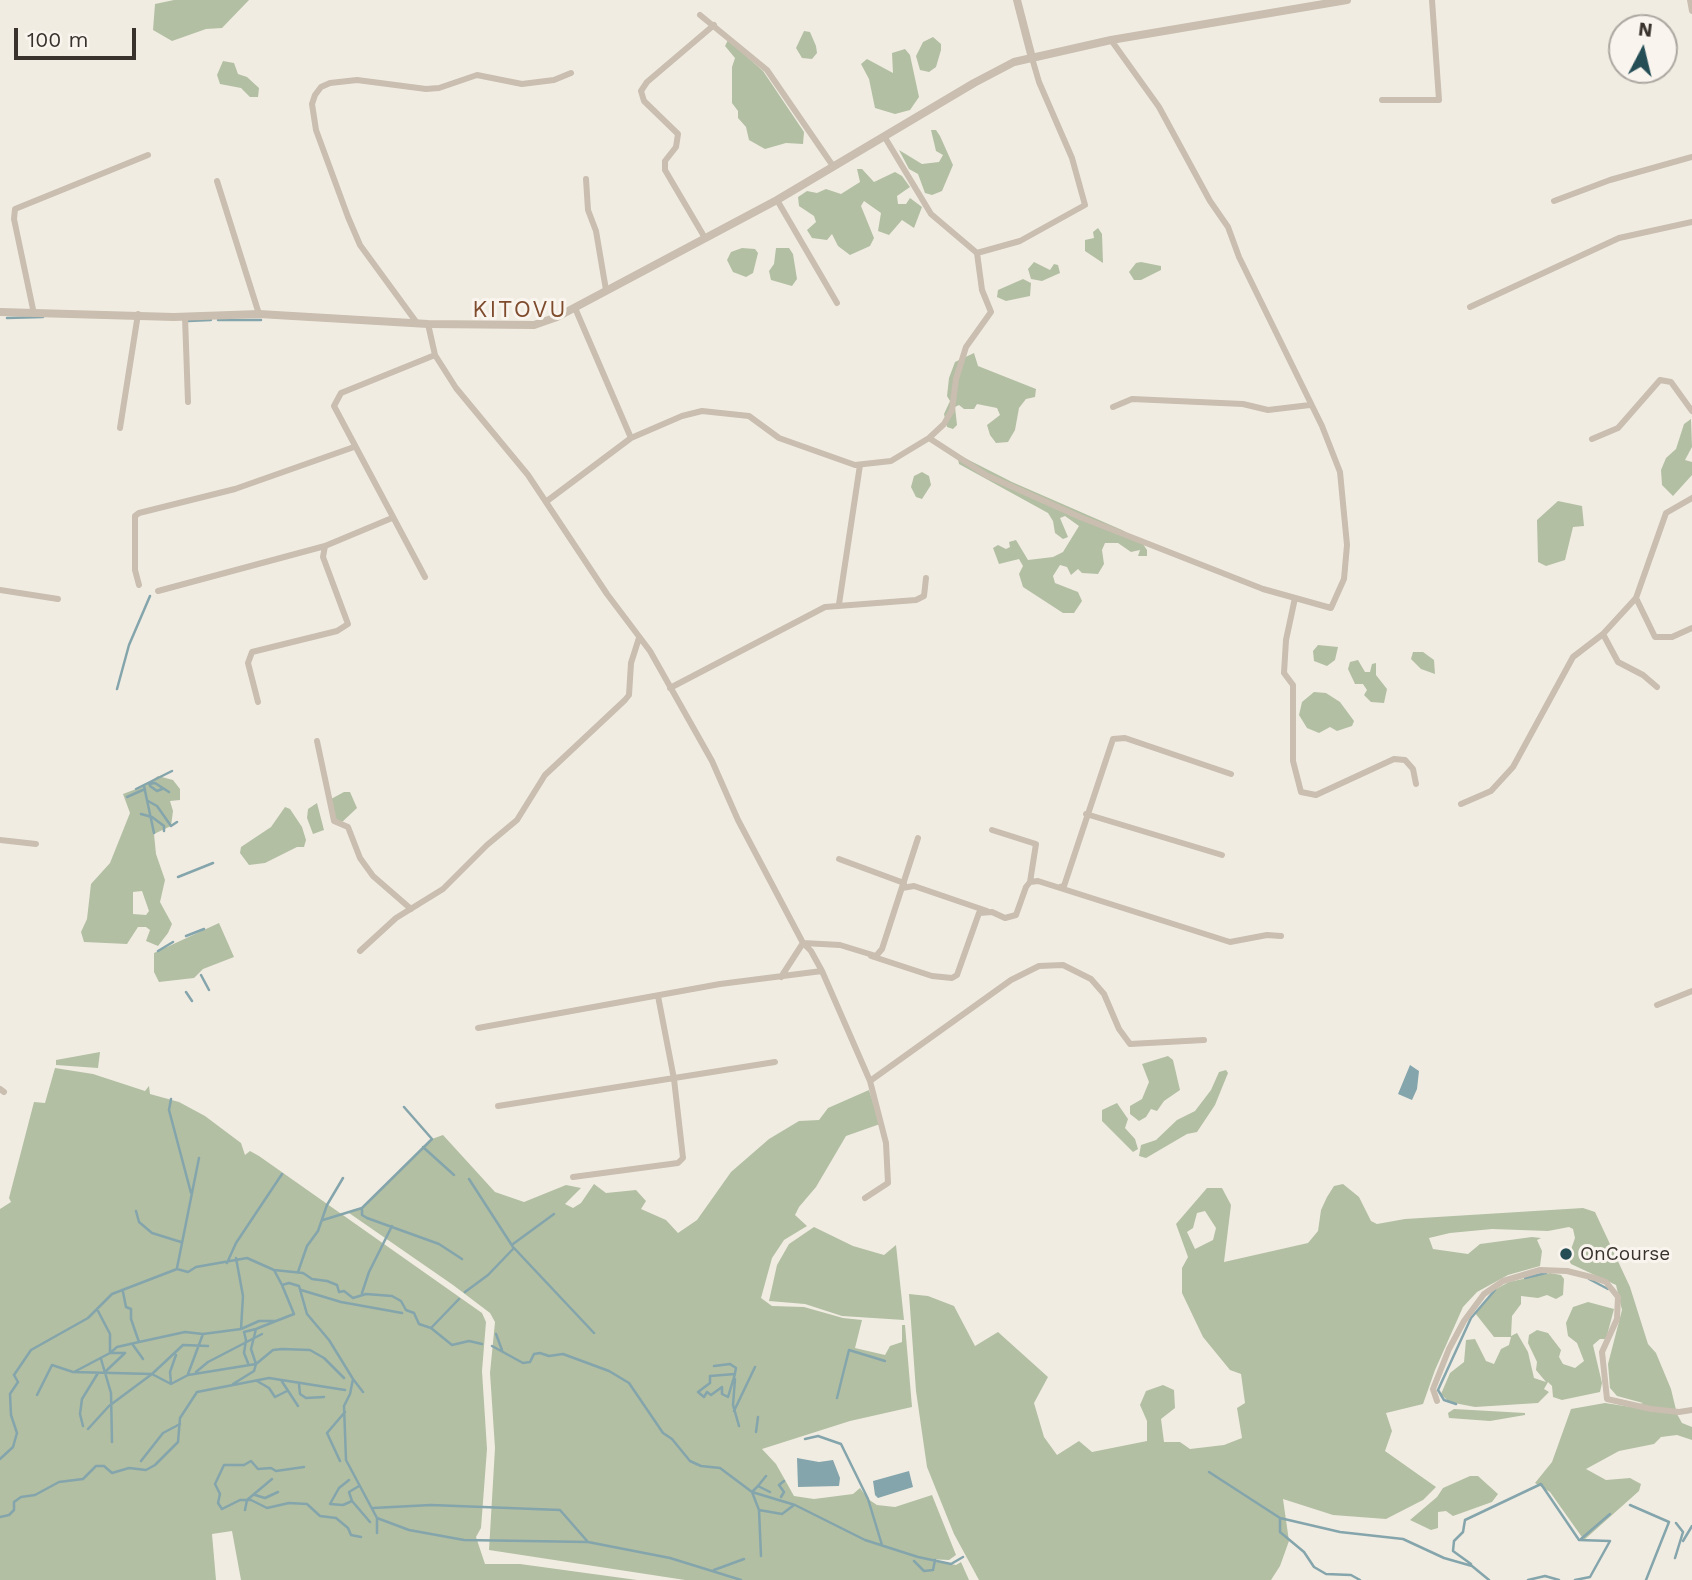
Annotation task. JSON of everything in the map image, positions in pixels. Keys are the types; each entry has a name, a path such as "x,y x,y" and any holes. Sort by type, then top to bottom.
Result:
{"street":[{"path":"977,253 1020,241 1084,205 1072,158 1039,82 1017,0"},
{"path":"1290,0 1291,10"},
{"path":"0,312 185,317 259,314 428,324 534,324 575,308 777,200 1014,62 1111,40 1347,0"},
{"path":"1382,100 1439,100 1432,0"},
{"path":"1690,0 1692,11"},
{"path":"700,15 767,70 833,166"},
{"path":"705,237 664,170 665,161 676,146 678,134 644,101 641,90 714,25"},
{"path":"929,439 986,475 1080,517 1238,580 1331,608 1344,579 1347,545 1340,472 1239,257 1228,227 1210,201 1159,107 1111,40"},
{"path":"417,323 397,300 356,236 316,130 313,104 315,95 321,87 330,83 357,80 426,89 439,88 477,75 522,84 554,80 571,74"},
{"path":"547,502 631,438 682,416 702,411 738,412 793,444 860,465 891,460 929,439 944,424 952,410 956,379 966,347 991,314 982,290 977,253 931,214 884,136"},
{"path":"34,314 14,219 15,209 148,155"},
{"path":"1554,201 1609,180 1692,157"},
{"path":"586,179 588,211 596,231 606,290"},
{"path":"217,181 259,314"},
{"path":"777,200 837,303"},
{"path":"1470,307 1619,238 1692,222"},
{"path":"575,308 631,438"},
{"path":"120,428 138,314"},
{"path":"185,317 188,402"},
{"path":"428,324 435,355 472,410 526,472 670,688 712,761 743,829 803,943 811,951 822,971 870,1081 886,1143 889,1180 887,1186 864,1198"},
{"path":"425,577 334,406 337,397 352,388 435,355"},
{"path":"1592,439 1618,428 1660,380 1671,382 1692,411"},
{"path":"1113,407 1132,399 1243,404 1276,410 1310,405"},
{"path":"139,585 135,570 135,516 139,513 235,489 354,447"},
{"path":"839,604 860,465"},
{"path":"1461,804 1491,791 1513,767 1573,657 1603,634 1636,598 1666,513 1692,498"},
{"path":"158,591 325,546 392,518"},
{"path":"258,702 248,663 252,652 338,631 348,624 349,618 323,557 325,546"},
{"path":"670,688 825,607 916,600 924,596 926,578"},
{"path":"0,590 58,599"},
{"path":"1295,598 1289,621 1284,673 1293,685 1293,761 1301,792 1316,795 1394,759 1405,760 1413,769 1416,784"},
{"path":"1636,598 1655,637 1672,636 1692,628"},
{"path":"1603,634 1618,662 1643,675 1657,687"},
{"path":"360,951 390,922 443,889 486,845 517,820 545,775 625,700 629,695 631,663 639,638"},
{"path":"1058,888 1064,886 1112,739 1118,737 1231,774"},
{"path":"317,741 334,821 348,827 360,858 373,876 411,909"},
{"path":"1086,814 1222,855"},
{"path":"839,859 903,885 914,886 1004,918 1016,915 1030,882 1036,844 992,830"},
{"path":"871,956 876,956 882,949 918,838"},
{"path":"0,840 36,844"},
{"path":"1030,882 1058,888 1230,942 1267,935 1281,936"},
{"path":"803,943 840,945 932,976 952,978 957,975 979,914 989,911"},
{"path":"781,977 803,943"},
{"path":"870,1081 1020,974 1039,966 1063,965 1091,979 1104,994 1119,1029 1130,1044 1204,1040"},
{"path":"478,1028 658,996 822,971"},
{"path":"1657,1004 1692,990"},
{"path":"573,1177 681,1161 684,1151 674,1079 658,996"},
{"path":"498,1106 775,1062"},
{"path":"1437,1401 1433,1389 1449,1349 1464,1321 1484,1294 1503,1281 1540,1270 1567,1271 1595,1278 1606,1282 1618,1297 1618,1319 1602,1352 1607,1399 1651,1409 1679,1412 1692,1410"}],"green space":[{"path":"174,0 249,0 222,28 206,29 172,41 153,30 155,4"},
{"path":"804,31 810,32 816,46 817,53 812,59 802,58 796,48"},
{"path":"933,37 941,44 936,67 929,72 920,70 916,56 923,42"},
{"path":"728,40 763,71 804,132 803,144 786,143 765,149 749,140 746,127 738,118 738,111 732,103 732,67 735,58 725,46"},
{"path":"905,49 910,55 919,97 910,110 895,114 875,108 869,79 861,64 867,59 893,73 892,53"},
{"path":"223,61 234,63 238,74 247,77 259,88 258,97 250,97 241,88 220,84 217,75"},
{"path":"931,130 936,130 940,136 953,165 942,191 932,195 925,193 918,174 909,169 899,150 922,164 939,162 943,155 936,151"},
{"path":"857,169 862,169 874,182 895,172 902,176 910,187 897,196 898,204 906,204 910,198 922,207 914,228 902,220 889,235 878,231 881,213 864,201 861,206 874,238 870,246 850,255 838,246 832,234 827,240 812,238 807,230 816,222 814,216 799,206 798,197 807,191 817,193 826,189 841,194 860,182"},
{"path":"1098,228 1102,234 1103,263 1085,251 1085,240 1094,238 1093,232"},
{"path":"742,248 755,249 758,253 753,273 746,277 733,272 727,260 731,252"},
{"path":"776,248 789,248 793,254 797,279 792,286 771,280 769,271 774,264"},
{"path":"1034,262 1050,270 1054,264 1058,265 1060,273 1042,281 1031,279 1028,269"},
{"path":"1136,263 1161,266 1161,270 1141,280 1134,280 1129,272"},
{"path":"1023,279 1031,283 1030,296 1006,301 997,297 998,290"},
{"path":"974,353 978,366 1036,389 1035,397 1026,399 1019,408 1015,430 1008,442 996,443 990,435 987,425 1000,415 997,408 977,404 974,409 964,409 959,405 955,407 957,425 953,429 947,427 944,414 950,401 947,396 949,378 955,362"},
{"path":"1691,419 1692,447 1685,460 1692,462 1692,475 1673,496 1662,485 1661,470 1666,458 1676,449 1684,424"},
{"path":"957,454 1012,482 1122,530 1141,541 1147,550 1147,556 1138,556 1140,550 1131,552 1118,543 1105,543 1102,550 1104,564 1098,574 1082,573 1078,569 1071,575 1067,567 1060,565 1053,576 1055,583 1078,592 1082,601 1074,613 1063,613 1023,587 1019,574 1023,566 1019,559 999,564 993,548 998,545 1006,549 1010,547 1009,542 1016,540 1028,560 1053,557 1063,552 1079,526 1065,516 1060,518 1068,537 1063,539 1055,533 1048,513 959,464"},
{"path":"922,472 929,476 931,485 922,499 916,497 911,487 914,476"},
{"path":"1558,501 1582,506 1584,526 1573,527 1565,560 1546,566 1538,562 1537,520"},
{"path":"1318,645 1338,647 1335,660 1327,666 1314,661 1313,651"},
{"path":"1413,652 1423,652 1434,660 1435,674 1421,669 1411,659"},
{"path":"1358,660 1365,672 1370,672 1372,664 1376,663 1376,675 1387,689 1384,703 1371,702 1364,695 1367,690 1363,684 1355,684 1348,669 1350,662"},
{"path":"1314,692 1326,693 1340,702 1354,721 1352,726 1337,731 1330,727 1319,733 1307,728 1299,715 1302,702"},
{"path":"158,776 173,780 180,789 180,800 170,801 173,811 171,826 154,834 156,854 165,880 160,902 172,924 158,946 146,941 150,930 146,927 138,927 127,944 84,942 81,932 87,919 91,884 110,863 130,813 123,794 144,786","holes":["142,891 149,911 146,915 133,914 133,892"]},
{"path":"350,792 357,808 340,824 335,821 331,799"},
{"path":"317,803 324,830 313,834 307,818 308,809"},
{"path":"285,807 290,809 302,827 306,840 304,847 297,847 265,863 249,865 240,853 241,847 271,827"},
{"path":"219,923 234,957 203,969 194,978 159,982 154,972 154,953"},
{"path":"100,1052 98,1068 56,1065 56,1060"},
{"path":"1168,1056 1173,1060 1180,1090 1164,1101 1157,1111 1151,1109 1146,1117 1139,1121 1130,1114 1130,1106 1142,1099 1149,1082 1142,1064"},
{"path":"55,1068 93,1074 145,1091 149,1086 150,1094 179,1102 205,1116 241,1143 245,1155 250,1151 259,1156 482,1313 486,1322 482,1371 487,1449 481,1528 476,1537 485,1564 520,1564 637,1580 241,1580 232,1531 212,1534 216,1580 0,1580 0,1209 11,1202 9,1198 34,1102 45,1103"},
{"path":"1226,1070 1228,1073 1215,1105 1197,1132 1187,1134 1146,1158 1139,1156 1141,1145 1156,1140 1177,1120 1195,1111 1211,1090 1219,1072"},
{"path":"869,1090 880,1124 846,1136 816,1187 795,1215 807,1226 784,1240 772,1258 761,1298 772,1306 804,1307 843,1318 862,1320 855,1348 885,1355 890,1346 902,1342 902,1325 905,1325 912,1407 850,1421 762,1449 776,1464 794,1496 814,1499 853,1494 860,1488 868,1499 877,1505 895,1507 932,1495 956,1555 949,1560 926,1559 956,1565 961,1562 969,1580 685,1580 489,1550 495,1448 490,1373 495,1322 490,1313 453,1285 349,1213 362,1208 432,1139 443,1135 495,1192 524,1202 566,1185 581,1188 565,1204 573,1208 581,1203 594,1184 606,1193 636,1190 646,1201 641,1209 666,1220 678,1233 697,1220 731,1172 769,1139 799,1121 819,1120 828,1108"},
{"path":"1117,1103 1128,1119 1125,1128 1135,1139 1138,1149 1133,1152 1102,1121 1102,1110"},
{"path":"1343,1184 1359,1197 1371,1221 1377,1224 1405,1219 1583,1208 1595,1212 1630,1287 1648,1344 1656,1353 1671,1389 1677,1414 1682,1423 1692,1427 1692,1440 1677,1435 1661,1437 1654,1444 1619,1451 1586,1469 1606,1480 1630,1478 1641,1484 1639,1491 1584,1540 1550,1492 1535,1483 1552,1462 1571,1409 1605,1403 1631,1407 1643,1403 1617,1396 1610,1388 1608,1364 1622,1310 1616,1285 1571,1264 1568,1258 1575,1238 1573,1229 1569,1227 1548,1231 1492,1229 1450,1233 1429,1238 1433,1249 1468,1254 1480,1244 1532,1237 1541,1238 1537,1240 1542,1251 1540,1266 1508,1275 1477,1292 1463,1307 1423,1404 1386,1413 1392,1431 1385,1451 1436,1487 1423,1500 1386,1519 1333,1515 1283,1499 1289,1541 1280,1566 1271,1580 979,1580 954,1534 927,1467 916,1391 909,1294 928,1296 954,1306 975,1346 998,1332 1048,1377 1034,1403 1044,1437 1057,1455 1079,1441 1092,1452 1147,1441 1147,1421 1140,1405 1146,1391 1163,1385 1174,1390 1175,1408 1161,1419 1164,1442 1180,1442 1190,1449 1224,1445 1242,1438 1237,1408 1245,1403 1241,1374 1230,1370 1203,1337 1182,1293 1182,1268 1188,1257 1176,1224 1207,1188 1222,1188 1231,1205 1224,1262 1308,1243 1318,1231 1321,1210 1334,1186","holes":["1205,1211 1216,1228 1213,1240 1195,1249 1187,1232 1193,1228 1197,1213"]},
{"path":"814,1227 853,1246 884,1255 896,1245 904,1320 842,1316 805,1304 769,1301 777,1265 789,1244"},
{"path":"1550,1273 1561,1275 1564,1279 1563,1295 1556,1299 1547,1295 1538,1298 1521,1296 1521,1304 1512,1316 1511,1336 1517,1333 1528,1352 1534,1378 1546,1382 1536,1370 1537,1362 1528,1343 1529,1335 1537,1330 1548,1333 1561,1350 1559,1357 1563,1364 1575,1368 1584,1361 1577,1343 1568,1336 1566,1323 1573,1307 1588,1302 1614,1309 1606,1339 1600,1339 1593,1345 1602,1383 1600,1392 1562,1400 1553,1397 1552,1386 1548,1382 1544,1389 1549,1392 1538,1403 1475,1407 1449,1402 1441,1394 1450,1373 1464,1362 1466,1340 1475,1339 1486,1361 1494,1364 1501,1349 1509,1345 1511,1337 1494,1337 1475,1313 1496,1289 1509,1282"},
{"path":"1454,1409 1525,1415 1490,1421 1449,1418 1448,1413"},
{"path":"1470,1476 1478,1476 1498,1494 1492,1502 1453,1516 1446,1511 1438,1512 1438,1528 1431,1530 1410,1520 1437,1497 1443,1488"}],"water":[{"path":"1410,1065 1419,1071 1417,1089 1412,1100 1398,1094"},
{"path":"797,1458 819,1462 833,1460 840,1478 839,1486 798,1487"},
{"path":"909,1471 913,1487 878,1498 875,1495 873,1481"}],"waterway":[{"path":"7,318 43,317"},
{"path":"188,321 211,320"},
{"path":"218,320 261,320"},
{"path":"117,689 129,645 150,596"},
{"path":"136,789 172,771"},
{"path":"149,784 155,783 169,792"},
{"path":"144,786 154,833"},
{"path":"150,786 157,791 162,789"},
{"path":"127,797 145,789"},
{"path":"148,801 157,806 171,826 177,822"},
{"path":"141,814 152,817 164,826 164,831"},
{"path":"178,877 213,863"},
{"path":"186,936 204,929"},
{"path":"158,951 173,942"},
{"path":"201,975 209,990"},
{"path":"186,992 192,1001"},
{"path":"171,1099 169,1110 191,1193"},
{"path":"323,1220 362,1208 432,1139 404,1107"},
{"path":"423,1147 454,1175"},
{"path":"177,1268 199,1158"},
{"path":"227,1263 236,1243 282,1174"},
{"path":"298,1272 307,1246 318,1231 327,1205 343,1178"},
{"path":"469,1179 513,1247"},
{"path":"362,1210 362,1215 367,1218 439,1244 462,1259"},
{"path":"136,1211 139,1222 152,1233 181,1242"},
{"path":"513,1244 554,1214"},
{"path":"362,1293 369,1272 392,1226"},
{"path":"465,1292 488,1275 514,1248 594,1333"},
{"path":"188,1374 203,1334 241,1329 243,1296 236,1258"},
{"path":"0,1459 13,1447 17,1433 11,1415 10,1394 18,1382 14,1375 31,1350 88,1318 112,1294 177,1269 188,1272 196,1267 247,1258 274,1270 303,1273 312,1279 327,1281 337,1285 339,1292 344,1291 353,1298 366,1294 392,1296 401,1301 406,1310 414,1313 419,1324 431,1328 452,1345 469,1341 482,1344"},
{"path":"274,1270 282,1285 289,1283 299,1286 307,1314 329,1340 353,1379 344,1406 346,1460 377,1518 377,1533"},
{"path":"1525,1278 1546,1273"},
{"path":"1589,1279 1608,1289"},
{"path":"241,1329 259,1321 276,1321 294,1314 282,1285"},
{"path":"301,1290 341,1302 402,1313"},
{"path":"1456,1404 1444,1400 1438,1390 1471,1318 1495,1290"},
{"path":"123,1292 126,1307 131,1309 131,1319 139,1342"},
{"path":"432,1327 459,1299"},
{"path":"98,1311 110,1334 110,1353"},
{"path":"233,1384 254,1371 256,1364 251,1349 256,1329 276,1321"},
{"path":"248,1363 244,1353 244,1332 256,1329"},
{"path":"110,1353 117,1347 185,1332 203,1334"},
{"path":"196,1372 208,1362 262,1334"},
{"path":"496,1334 502,1350"},
{"path":"133,1345 143,1359"},
{"path":"88,1429 109,1406 152,1374 183,1345 208,1346"},
{"path":"492,1346 523,1363 530,1362 534,1354 563,1354 609,1371 629,1383 663,1433 672,1439 690,1461 701,1466 720,1468 752,1492 795,1505 865,1540 918,1557 951,1564 963,1557"},
{"path":"37,1395 52,1365 73,1372 152,1374 171,1384 188,1375 256,1364 273,1350 282,1349 310,1350 324,1358 344,1378"},
{"path":"837,1398 849,1350 885,1361"},
{"path":"74,1372 110,1353 125,1353"},
{"path":"105,1372 125,1353"},
{"path":"171,1383 170,1372 176,1355"},
{"path":"101,1359 111,1393 112,1442"},
{"path":"714,1366 730,1364 736,1368 735,1373"},
{"path":"734,1411 755,1367"},
{"path":"83,1426 80,1414 82,1399 98,1373"},
{"path":"735,1374 728,1397 722,1394 722,1387 711,1395 707,1392 704,1397 698,1392 710,1383 710,1376 735,1374"},
{"path":"0,1517 9,1515 14,1510 14,1502 21,1497 35,1495 59,1482 83,1479 96,1466 104,1466 112,1473 129,1468 146,1470 155,1465 178,1442 180,1418 197,1392 269,1378 345,1390"},
{"path":"353,1379 363,1392"},
{"path":"735,1379 733,1405 739,1426"},
{"path":"281,1380 298,1406"},
{"path":"257,1381 269,1388 275,1397 287,1391"},
{"path":"299,1384 300,1394 306,1398 324,1397"},
{"path":"340,1461 327,1433 345,1412"},
{"path":"756,1432 758,1417"},
{"path":"141,1461 163,1433 180,1424"},
{"path":"805,1439 818,1436 841,1444 868,1499 882,1545"},
{"path":"304,1467 276,1471 271,1468 258,1469 251,1461 244,1465 224,1465 215,1484 220,1494 218,1503 222,1509 240,1500 251,1500 267,1508 289,1503 307,1504 320,1516 336,1518 348,1528 351,1535 361,1537"},
{"path":"1209,1472 1280,1518 1340,1532 1403,1539 1444,1558 1472,1566 1489,1580"},
{"path":"758,1486 766,1476"},
{"path":"245,1510 247,1500 272,1479"},
{"path":"349,1480 339,1488 330,1504 343,1505 352,1501 349,1492 359,1486"},
{"path":"781,1497 784,1492 779,1485 784,1481"},
{"path":"1471,1564 1453,1551 1454,1541 1463,1532 1465,1520 1541,1484 1579,1540 1610,1541 1590,1577 1575,1580"},
{"path":"761,1556 759,1510 752,1492 758,1486 770,1492"},
{"path":"255,1495 265,1498 278,1492"},
{"path":"352,1501 370,1522"},
{"path":"373,1508 431,1505 560,1510 588,1542"},
{"path":"759,1510 782,1514 794,1505"},
{"path":"1630,1505 1669,1522 1646,1580"},
{"path":"1581,1539 1610,1514"},
{"path":"377,1518 409,1530 464,1540 588,1542 670,1558 741,1580"},
{"path":"1280,1518 1280,1532 1304,1552 1314,1567 1326,1574 1351,1575 1360,1580"},
{"path":"1675,1558 1683,1532 1676,1523"},
{"path":"1683,1541 1692,1526"},
{"path":"714,1570 744,1559"},
{"path":"914,1561 924,1571 933,1570 935,1560"},
{"path":"1528,1580 1545,1576 1559,1580"}],"place":[{"name":"OnCourse","path":"1566,1254"}],"district":[{"name":"KITOVU","path":"520,310"}]}
